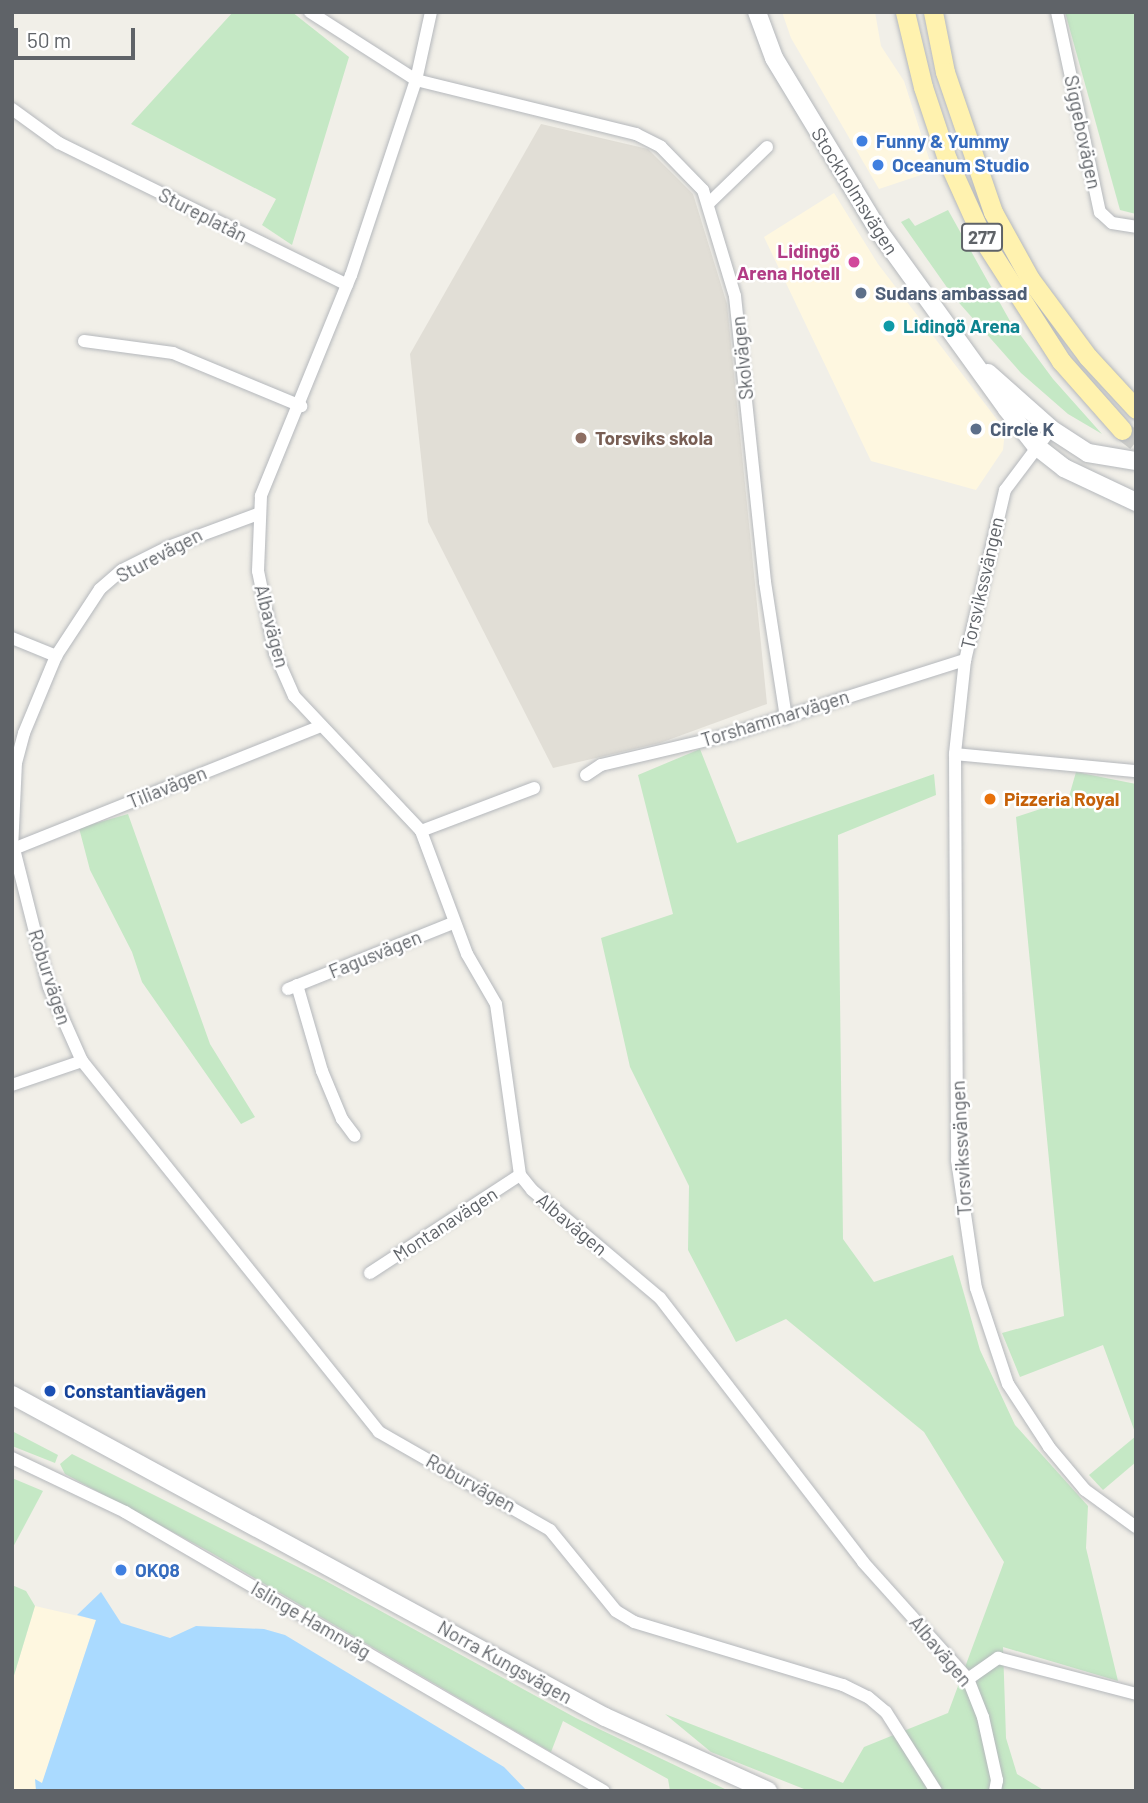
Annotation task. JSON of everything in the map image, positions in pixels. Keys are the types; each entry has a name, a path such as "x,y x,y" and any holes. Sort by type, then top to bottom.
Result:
{"main road":[{"name":"Stockholmsvägen","path":"757,12 775,58 860,202 932,310 1037,446 1064,468 1136,502"},
{"name":"277","path":"905,12 923,87 947,159 984,241 1061,361 1122,430"},
{"name":"277","path":"933,12 945,72 993,212 1030,279 1088,358 1136,409"},
{"name":"Stockholmsvägen","path":"972,360 1051,429 1088,453 1133,461"},
{"name":"Norra Kungsvägen","path":"12,1395 605,1717 768,1791"}],"street":[{"path":"310,12 416,80"},
{"path":"258,514 347,285 416,80 431,12"},
{"name":"Siggebovägen","path":"1057,12 1100,212 1112,223 1136,227"},
{"name":"Skolvägen","path":"416,80 636,134 661,147 703,190 735,296 765,582 786,718"},
{"name":"Stureplatån","path":"12,109 59,143 347,285"},
{"path":"708,204 767,147"},
{"path":"84,341 173,353 301,406"},
{"name":"Torsvikssvängen","path":"1051,429 1005,489 998,509 965,660 956,754 957,1160 976,1288 998,1361 1028,1416 1086,1490 1136,1527"},
{"name":"Sturevägen","path":"13,850 16,763 56,656 100,589 122,570 215,527 258,514"},
{"name":"Albavägen","path":"258,514 258,571 275,653 294,696 411,816 421,831 453,923 496,1004 520,1175 532,1190 660,1298 863,1562 968,1679 983,1717 998,1780 995,1791"},
{"path":"12,638 56,656"},
{"name":"Torshammarvägen","path":"586,775 601,765 786,718 965,660"},
{"name":"Tiliavägen","path":"13,850 321,726"},
{"path":"956,754 1136,771"},
{"path":"421,831 534,788"},
{"name":"Roburvägen","path":"13,850 50,987 82,1061 379,1432 550,1530 616,1611 634,1622 843,1685 868,1697 886,1712 936,1791"},
{"name":"Fagusvägen","path":"355,1136 342,1119 322,1071 293,987 453,923"},
{"path":"12,1086 82,1061"},
{"name":"Montanavägen","path":"370,1273 520,1175"},
{"name":"Islinge Hamnväg","path":"12,1458 125,1512 604,1791"},
{"path":"968,1679 998,1658 1136,1694"}],"shaded area":[{"path":"782,12 875,12 881,46 904,81 933,171 879,189 791,38"},
{"name":"Torsviks skola","path":"541,124 648,149 693,194 727,304 767,704 660,743 553,768 428,522 410,354"},
{"path":"834,193 878,264 1005,430 1003,450 976,490 871,461 764,237"},
{"path":"35,1606 96,1620 42,1784 36,1780 36,1791 12,1791 12,1682"}],"green space":[{"path":"233,12 292,12 349,57 292,245 262,225 276,199 131,124"},
{"path":"1065,12 1136,12 1136,214 1120,210"},
{"path":"948,210 1010,321 1053,379 1102,434 1068,414 1021,373 953,296 901,222 909,218 915,226"},
{"path":"700,749 737,843 934,774 936,795 838,835 843,1239 874,1282 953,1255 980,1350 1015,1425 1088,1506 1086,1548 1118,1681 1003,1647 1006,1738 1017,1774 1045,1791 809,1791 711,1752 665,1714 843,1783 864,1747 948,1713 1004,1562 924,1432 786,1319 736,1342 688,1250 689,1186 630,1067 601,938 673,914 638,775"},
{"path":"1076,772 1136,784 1136,1435 1103,1345 1020,1377 1002,1333 1064,1316 1016,817 1068,800"},
{"path":"128,814 210,1044 255,1117 241,1124 142,982 132,952 90,870 79,828"},
{"path":"12,1431 58,1455 55,1463 12,1446"},
{"path":"1136,1436 1136,1462 1103,1490 1089,1475"},
{"path":"72,1454 324,1580 576,1718 729,1791 670,1791 668,1779 563,1721 551,1752 210,1552 65,1474 60,1464"},
{"path":"12,1478 43,1491 12,1549"},
{"path":"12,1585 26,1591 35,1606 12,1682"}],"water":[{"path":"101,1592 121,1623 170,1638 196,1626 264,1629 285,1635 504,1767 527,1791 36,1791 35,1779 42,1783 96,1620 77,1615"}],"tunnel":[{"path":"1122,430 1136,441"}],"place":[{"name":"Funny & Yummy","path":"862,141"},
{"name":"Oceanum Studio","path":"878,165"},
{"name":"Lidingö Arena Hotell","path":"854,262"},
{"name":"Sudans ambassad","path":"861,293"},
{"name":"Lidingö Arena","path":"889,326"},
{"name":"Circle K","path":"976,429"},
{"name":"Torsviks skola","path":"581,438"},
{"name":"Pizzeria Royal","path":"990,799"},
{"name":"Constantiavägen","path":"50,1391"},
{"name":"OKQ8","path":"121,1570"}]}
